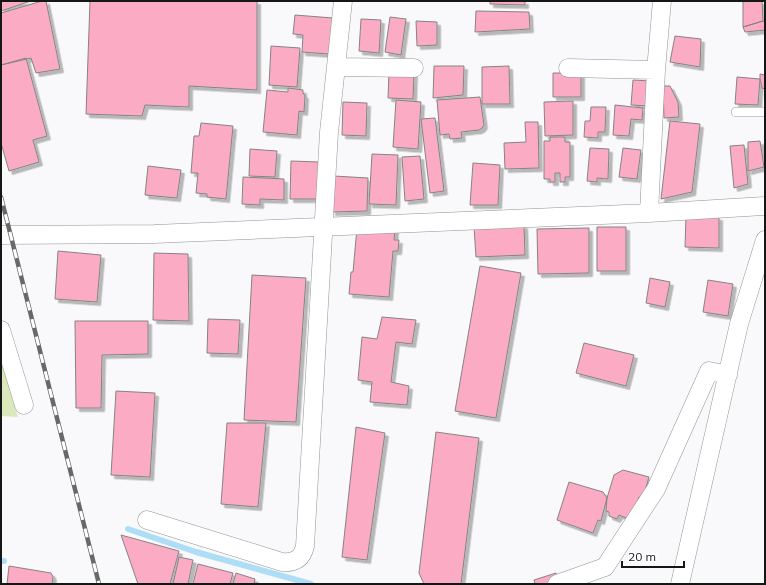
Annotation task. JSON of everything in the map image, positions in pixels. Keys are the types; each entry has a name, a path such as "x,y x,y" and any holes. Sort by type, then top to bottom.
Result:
{"street":[{"path":"147,520 282,562 294,562 300,558 305,546 329,132 343,1"},
{"path":"649,213 656,70 662,1"},
{"path":"336,67 414,68"},
{"path":"568,68 656,70"},
{"path":"1,235 154,234 649,213 765,206"},
{"path":"680,584 739,324 765,240"},
{"path":"1,330 24,405"},
{"path":"557,584 605,567 656,489 709,371 728,375"}],"lane":[{"path":"736,112 765,112"}],"green space":[{"path":"1,359 18,417 1,416"}],"building":[{"path":"1,1 31,1 1,11"},
{"path":"46,1 60,69 36,73 31,58 1,65 1,13"},
{"path":"90,1 257,1 257,90 189,86 189,107 145,105 142,116 86,114"},
{"path":"490,1 525,1 525,5 490,4"},
{"path":"743,1 762,1 763,21 743,27"},
{"path":"476,11 529,12 530,29 475,32"},
{"path":"295,15 333,18 329,54 302,52 303,35 293,34"},
{"path":"390,17 406,19 401,55 385,52"},
{"path":"361,19 381,20 379,53 359,51"},
{"path":"416,21 437,22 437,45 417,46"},
{"path":"763,21 765,22 765,30 745,32 743,27"},
{"path":"675,36 701,39 700,67 670,62"},
{"path":"271,46 300,48 297,87 269,85"},
{"path":"26,58 47,136 33,140 39,162 9,171 1,143 1,65"},
{"path":"434,66 464,66 463,95 433,98"},
{"path":"509,66 510,104 482,104 482,67"},
{"path":"389,72 414,73 413,99 388,98"},
{"path":"553,73 581,73 581,97 553,97"},
{"path":"760,74 765,75 765,89 762,88"},
{"path":"737,77 760,79 758,105 735,104"},
{"path":"633,80 651,81 648,106 631,105"},
{"path":"663,86 670,86 678,102 679,117 664,118"},
{"path":"288,88 303,90 305,96 304,112 299,111 297,135 263,132 267,90 288,92"},
{"path":"480,97 484,125 482,128 479,130 461,132 462,138 450,139 449,134 440,135 437,100"},
{"path":"396,100 421,102 418,149 393,147"},
{"path":"573,101 573,135 545,136 544,102"},
{"path":"343,102 367,103 366,136 342,135"},
{"path":"615,105 643,108 642,120 631,119 629,136 613,135"},
{"path":"591,107 606,107 605,132 598,132 598,138 584,137 585,121 590,121"},
{"path":"435,118 444,191 430,193 421,119"},
{"path":"670,121 700,124 692,192 661,199"},
{"path":"525,122 538,122 539,168 505,169 504,143 526,142"},
{"path":"201,123 233,126 226,199 207,197 207,194 196,193 198,173 191,173 194,136 199,136"},
{"path":"550,137 565,137 565,142 570,142 570,177 565,177 565,182 560,182 560,173 555,173 555,182 550,182 550,179 544,179 544,141 550,141"},
{"path":"760,141 764,167 748,171 748,142"},
{"path":"744,145 748,184 734,188 730,146"},
{"path":"590,148 609,149 608,179 597,178 597,182 587,181"},
{"path":"623,148 641,150 637,179 619,177"},
{"path":"250,149 277,151 275,177 249,176"},
{"path":"372,154 398,155 396,205 369,204"},
{"path":"420,156 424,199 405,201 402,157"},
{"path":"291,161 319,162 318,199 290,199"},
{"path":"473,163 500,165 498,205 470,205"},
{"path":"148,166 181,170 177,198 145,195"},
{"path":"334,176 368,178 367,211 332,212"},
{"path":"243,177 284,179 284,200 260,199 260,205 242,204"},
{"path":"686,216 719,217 719,248 685,247"},
{"path":"358,217 396,220 394,240 399,240 398,251 393,251 389,297 349,294 351,272 353,272"},
{"path":"524,225 525,255 476,257 474,227"},
{"path":"597,227 626,227 626,271 597,271"},
{"path":"589,228 589,273 538,274 537,229"},
{"path":"58,251 101,255 97,302 55,299"},
{"path":"154,253 188,254 189,321 153,320"},
{"path":"480,266 521,273 496,418 455,411"},
{"path":"252,275 306,278 296,422 244,420"},
{"path":"650,278 670,282 665,307 646,303"},
{"path":"708,280 733,284 728,316 703,312"},
{"path":"382,317 416,320 412,344 396,342 391,382 409,386 407,405 370,402 372,382 358,380 362,337 377,339"},
{"path":"208,319 240,320 238,354 207,353"},
{"path":"75,321 148,321 148,354 102,355 101,408 76,408"},
{"path":"584,343 634,355 626,386 576,373"},
{"path":"116,391 155,393 150,477 111,475"},
{"path":"227,423 266,423 258,507 221,504"},
{"path":"356,427 385,433 367,560 342,557"},
{"path":"436,432 479,438 461,584 424,584 419,573"},
{"path":"623,470 649,477 643,498 639,497 631,520 619,515 617,519 609,516 609,512 606,511 607,498 614,475"},
{"path":"569,482 603,492 607,498 601,521 598,520 593,533 557,520"},
{"path":"121,535 179,551 170,584 138,584"},
{"path":"179,557 193,560 188,584 173,584"},
{"path":"198,564 233,573 230,584 193,584"},
{"path":"9,566 51,573 53,577 52,584 7,584"},
{"path":"236,573 255,579 254,584 233,584"},
{"path":"556,573 559,584 535,584 534,580"}],"waterway":[{"path":"128,529 196,552 311,584"}],"railway":[{"path":"1,197 99,584"}]}
